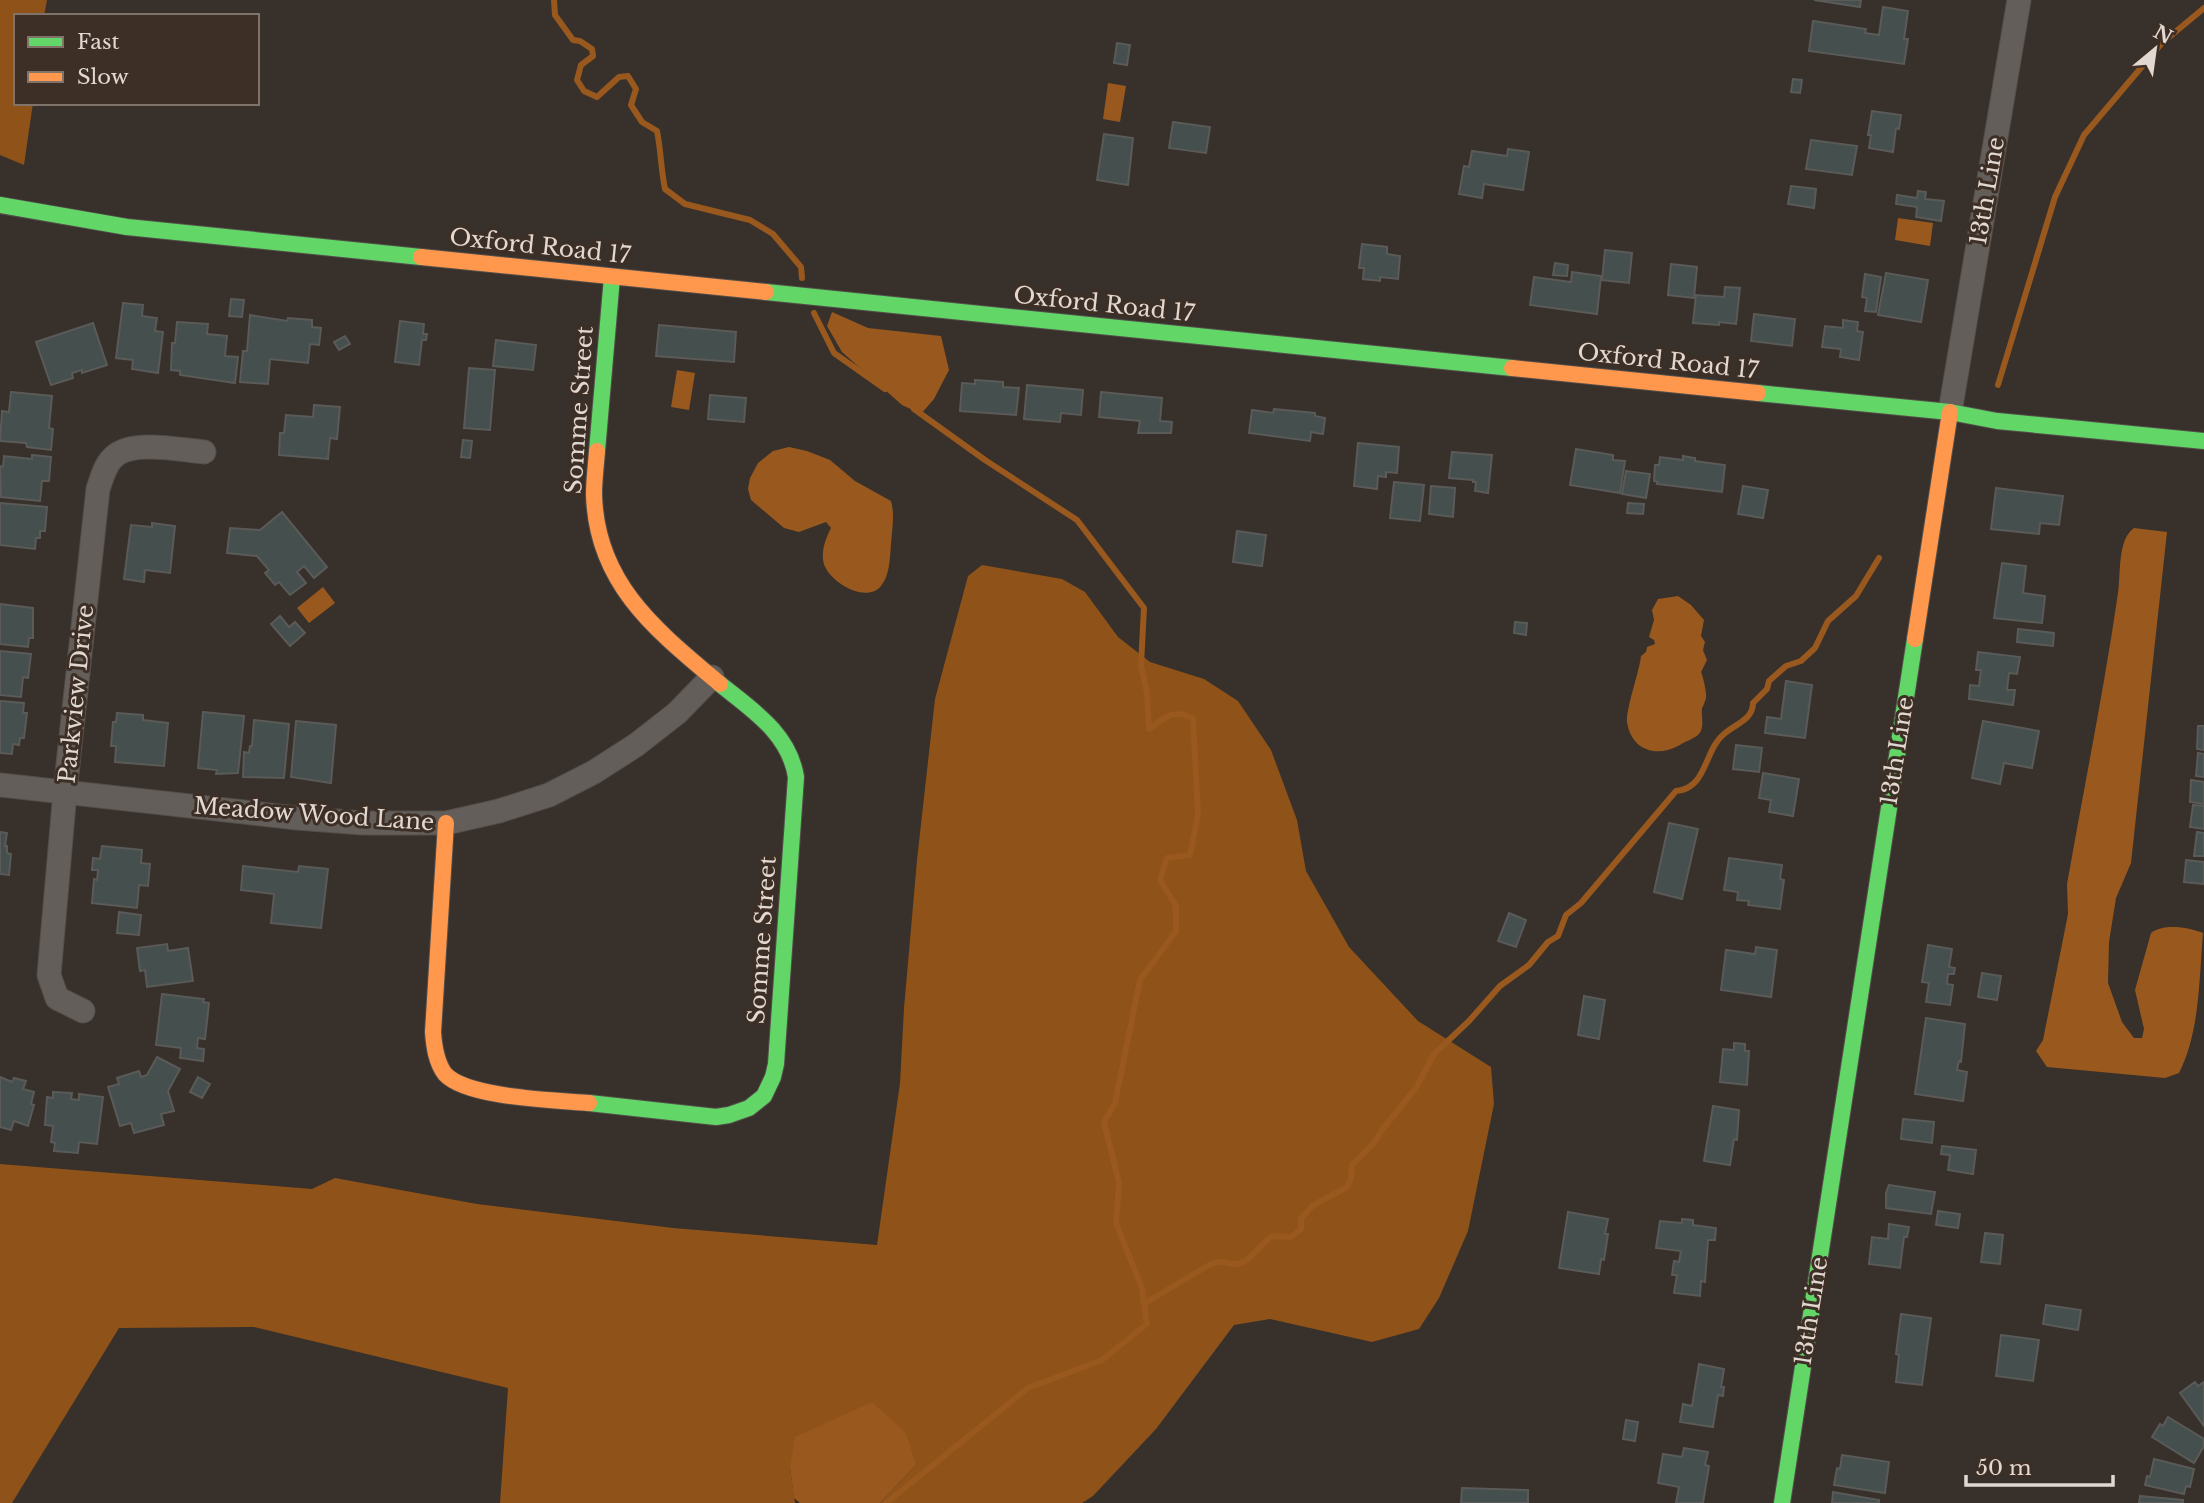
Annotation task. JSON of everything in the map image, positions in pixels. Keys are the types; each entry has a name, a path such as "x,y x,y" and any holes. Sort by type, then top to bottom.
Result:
{"main road":[{"name":"Oxford Road 17","path":"0,205 127,227 1259,344 1950,412 1997,421 2204,441"},
{"name":"Somme Street","path":"446,823 433,1031 434,1051 439,1065 454,1083 484,1092 716,1117 734,1115 754,1106 768,1090 774,1079 776,1064 796,769 781,738 768,724 712,677 638,608 617,581 599,538 594,492 612,277"},
{"name":"13th Line","path":"1782,1503 1950,412"}],"street":[{"name":"13th Line","path":"1950,412 2019,0"},
{"name":"Parkview Drive","path":"83,1011 57,998 49,975 65,792 98,489 104,471 114,456 137,447 204,452"},
{"name":"Meadow Wood Lane","path":"0,785 297,818 446,823 499,811 549,795 594,772 636,745 677,713 712,677"}],"shaded area":[{"path":"0,0 47,0 44,14 14,14 14,105 33,105 24,165 0,155"},
{"path":"1108,83 1126,86 1120,122 1103,119"},
{"path":"1898,218 1933,223 1930,246 1895,240"},
{"path":"832,312 868,328 941,336 949,370 934,399 921,414 902,405 842,352 827,326"},
{"path":"677,370 695,373 689,410 671,407"},
{"path":"789,447 830,460 855,481 891,501 893,522 889,566 884,582 874,591 866,593 847,588 830,575 823,559 831,528 826,522 799,532 784,528 751,500 748,489 750,478 758,463 773,451"},
{"path":"2134,528 2167,532 2131,863 2116,898 2109,942 2108,983 2122,1022 2134,1038 2142,1038 2144,1029 2135,990 2151,933 2162,928 2176,927 2203,933 2191,1040 2179,1073 2165,1078 2047,1067 2036,1051 2043,1040 2068,914 2067,884 2107,666 2122,549"},
{"path":"982,565 1062,579 1085,592 1118,637 1150,662 1204,679 1238,701 1271,750 1297,820 1306,871 1349,947 1418,1021 1491,1067 1494,1104 1468,1231 1439,1298 1419,1329 1372,1342 1270,1319 1234,1325 1156,1429 1093,1496 1082,1503 880,1503 916,1465 790,1468 795,1503 500,1503 508,1388 254,1327 119,1328 12,1503 0,1503 0,1164 312,1189 335,1178 477,1204 673,1228 877,1245 900,1083 917,860 935,699 968,576"},
{"path":"323,587 335,603 309,623 297,608"},
{"path":"1678,596 1691,605 1704,620 1701,636 1705,642 1703,650 1707,660 1701,672 1706,696 1702,708 1702,728 1697,736 1680,745 1653,751 1633,739 1627,716 1641,656 1647,647 1655,644 1649,637 1654,620 1652,610 1658,599"},
{"path":"872,1402 906,1433 916,1465 880,1503 800,1503 794,1498 790,1468 795,1437"}],"building":[{"path":"1814,0 1861,0 1860,7"},
{"path":"1883,7 1908,11 1904,39 1908,39 1904,64 1809,51 1813,21 1866,29 1865,33 1879,35"},
{"path":"1117,43 1130,45 1127,65 1114,63"},
{"path":"1793,79 1802,80 1800,93 1791,92"},
{"path":"1872,111 1901,115 1899,129 1896,128 1893,152 1869,148"},
{"path":"1173,122 1210,127 1206,153 1169,148"},
{"path":"1104,134 1133,138 1128,185 1097,180"},
{"path":"1811,140 1857,146 1852,175 1806,169"},
{"path":"1508,149 1529,152 1523,190 1484,184 1482,198 1459,194 1464,166 1469,167 1472,151 1507,156"},
{"path":"1791,186 1816,189 1814,208 1788,204"},
{"path":"1918,191 1926,192 1925,199 1944,201 1941,221 1916,217 1917,207 1896,204 1897,195 1917,198"},
{"path":"1362,244 1387,247 1387,254 1400,256 1398,279 1363,279 1364,268 1359,268"},
{"path":"1605,250 1632,253 1629,283 1602,280"},
{"path":"1555,263 1568,265 1567,276 1553,275"},
{"path":"1671,264 1697,267 1694,298 1668,295"},
{"path":"1572,272 1601,276 1597,314 1530,305 1534,277 1571,282"},
{"path":"1886,273 1928,280 1921,322 1878,315"},
{"path":"1865,274 1881,277 1876,312 1865,311 1867,298 1862,297"},
{"path":"1725,287 1740,288 1736,324 1693,323 1696,295 1724,297"},
{"path":"231,299 244,300 242,317 229,316"},
{"path":"123,303 143,305 142,316 157,318 155,331 163,332 158,373 132,369 133,360 116,358"},
{"path":"1754,314 1795,319 1792,346 1751,341"},
{"path":"250,315 287,321 288,318 312,320 312,327 321,328 319,345 310,344 308,363 270,359 268,384 240,382 243,351 247,351"},
{"path":"1843,320 1858,322 1857,331 1863,332 1859,360 1840,357 1841,349 1822,347 1825,326 1843,328"},
{"path":"400,321 424,324 423,334 427,334 426,340 422,340 419,365 395,362"},
{"path":"177,322 208,324 207,334 227,336 225,356 238,357 235,383 180,375 180,371 171,370 172,343 175,343"},
{"path":"93,323 107,365 82,373 82,370 72,373 73,378 51,385 36,342"},
{"path":"659,325 736,332 734,362 656,356"},
{"path":"345,336 350,344 339,350 334,342"},
{"path":"496,340 536,345 533,370 493,366"},
{"path":"469,368 495,370 490,430 464,428"},
{"path":"975,380 1003,382 1003,387 1019,388 1016,415 960,411 962,383 975,384"},
{"path":"1027,385 1083,390 1081,415 1061,413 1060,422 1024,419"},
{"path":"11,392 52,396 49,428 53,429 51,450 27,447 26,443 0,441 2,411 9,412"},
{"path":"1101,392 1162,398 1160,421 1172,422 1171,433 1138,433 1140,421 1099,417"},
{"path":"710,395 746,398 744,422 708,419"},
{"path":"314,405 340,407 337,439 330,438 328,459 279,455 280,433 284,433 286,415 313,417"},
{"path":"1274,409 1315,413 1315,416 1325,418 1323,434 1311,432 1310,441 1249,433 1252,410 1273,413"},
{"path":"463,440 472,441 470,458 461,457"},
{"path":"1358,443 1399,447 1397,473 1386,472 1386,477 1378,476 1377,489 1354,486"},
{"path":"1576,449 1613,455 1613,460 1625,461 1620,493 1570,485"},
{"path":"1452,452 1492,455 1488,493 1475,491 1476,482 1473,480 1449,478"},
{"path":"32,455 51,457 49,481 42,481 40,501 1,497 0,466 3,467 4,456 32,459"},
{"path":"1683,456 1695,458 1695,461 1725,465 1722,492 1657,484 1658,482 1654,481 1655,465 1659,465 1660,457 1683,460"},
{"path":"1626,471 1650,474 1646,498 1622,494"},
{"path":"1394,482 1424,485 1420,521 1390,518"},
{"path":"1431,486 1455,488 1453,517 1429,514"},
{"path":"1743,486 1768,490 1763,518 1738,514"},
{"path":"1996,488 2063,496 2059,525 2040,523 2039,534 1991,529"},
{"path":"0,503 47,507 45,531 40,531 40,538 36,538 35,549 0,545"},
{"path":"1628,503 1644,504 1643,514 1627,513"},
{"path":"282,512 327,567 314,578 304,566 297,572 306,583 290,595 279,582 275,585 265,573 269,570 257,556 227,553 230,528 260,530"},
{"path":"152,523 175,526 170,573 145,570 144,582 124,579 131,525 152,527"},
{"path":"1237,531 1266,535 1262,566 1233,562"},
{"path":"2002,563 2026,566 2023,593 2045,596 2042,623 1994,618"},
{"path":"0,604 33,608 33,638 29,638 28,647 0,644"},
{"path":"280,616 289,627 295,622 305,633 290,646 271,624"},
{"path":"1515,622 1527,623 1526,635 1514,633"},
{"path":"2018,629 2054,633 2053,646 2017,642"},
{"path":"0,651 31,654 28,678 23,677 21,697 0,695"},
{"path":"1978,652 2020,657 2017,674 2009,673 2007,690 2015,690 2013,705 1969,699 1970,685 1979,686 1981,670 1976,670"},
{"path":"1786,681 1812,685 1805,738 1765,733 1767,717 1781,719"},
{"path":"0,701 24,703 23,713 27,713 24,738 20,738 19,745 13,744 12,754 0,753"},
{"path":"203,712 244,716 238,773 216,774 217,770 198,768"},
{"path":"117,713 143,715 143,720 168,723 164,766 115,762 116,746 111,746 113,722 116,722"},
{"path":"254,720 289,724 284,778 243,777 244,752 249,753 252,746"},
{"path":"296,721 336,725 331,783 291,777"},
{"path":"1983,721 2039,731 2032,768 2004,763 2000,784 1972,778"},
{"path":"2198,726 2204,726 2204,750 2197,749"},
{"path":"1736,745 1762,748 1759,772 1733,769"},
{"path":"2198,753 2204,754 2204,777 2196,776"},
{"path":"1763,773 1799,779 1793,816 1769,812 1771,800 1759,798"},
{"path":"2191,780 2204,782 2204,804 2190,802"},
{"path":"2193,805 2204,806 2204,829 2190,827"},
{"path":"1669,823 1698,829 1682,899 1654,892"},
{"path":"0,832 7,833 5,846 7,853 11,854 9,875 0,874"},
{"path":"2197,832 2204,833 2204,856 2194,856"},
{"path":"102,846 142,850 141,863 150,864 148,886 139,885 137,908 92,903 94,879 97,880 98,870 92,870 93,858 100,859"},
{"path":"1729,858 1782,865 1780,879 1784,880 1780,909 1748,905 1749,901 1737,900 1738,892 1724,890"},
{"path":"2186,860 2204,862 2204,884 2184,882"},
{"path":"243,866 298,872 299,866 328,869 321,928 271,923 274,894 241,890"},
{"path":"119,912 141,915 139,935 117,933"},
{"path":"1509,913 1526,920 1516,947 1498,941"},
{"path":"167,944 168,951 188,948 193,981 147,987 145,970 140,971 137,948"},
{"path":"1928,945 1952,949 1949,967 1955,968 1954,974 1948,974 1947,984 1953,985 1950,1005 1926,1002 1929,983 1922,982"},
{"path":"1756,947 1777,950 1771,997 1721,990 1726,950 1755,954"},
{"path":"1982,973 2001,976 1997,1000 1978,997"},
{"path":"162,994 204,999 203,1002 209,1003 205,1039 198,1038 197,1048 204,1049 203,1061 180,1058 181,1048 156,1045"},
{"path":"1584,996 1605,1000 1599,1039 1578,1035"},
{"path":"1926,1018 1965,1024 1961,1062 1959,1061 1957,1070 1967,1072 1963,1101 1915,1094"},
{"path":"1734,1043 1745,1044 1745,1051 1749,1051 1747,1085 1720,1082 1723,1049 1734,1050"},
{"path":"157,1057 180,1069 168,1091 174,1111 161,1114 164,1125 134,1133 131,1123 120,1126 108,1087 119,1084 117,1078 139,1071 141,1077 147,1075"},
{"path":"0,1077 12,1082 14,1078 26,1081 23,1089 34,1092 31,1104 34,1105 28,1126 14,1121 11,1130 0,1127"},
{"path":"198,1077 210,1084 202,1098 190,1092"},
{"path":"53,1092 72,1093 71,1099 79,1100 79,1094 103,1097 97,1144 79,1142 78,1153 54,1151 55,1143 51,1142 53,1126 45,1125 47,1097 53,1098"},
{"path":"1713,1106 1739,1110 1737,1140 1734,1139 1730,1165 1704,1161"},
{"path":"1903,1119 1934,1122 1932,1143 1901,1139"},
{"path":"1942,1146 1976,1150 1973,1174 1948,1170 1950,1155 1941,1154"},
{"path":"1889,1185 1935,1192 1931,1214 1886,1208"},
{"path":"1938,1211 1960,1214 1958,1228 1936,1225"},
{"path":"1568,1212 1608,1219 1604,1260 1601,1259 1599,1274 1559,1268"},
{"path":"1682,1219 1693,1220 1693,1225 1716,1228 1715,1240 1708,1240 1705,1282 1701,1281 1700,1296 1674,1293 1677,1275 1672,1275 1674,1261 1679,1262 1681,1251 1656,1248 1660,1221 1682,1223"},
{"path":"1889,1224 1909,1227 1907,1237 1904,1237 1900,1268 1869,1264 1872,1237 1888,1239"},
{"path":"1985,1233 2003,1235 2000,1264 1981,1262"},
{"path":"2046,1305 2081,1310 2078,1330 2043,1324"},
{"path":"1901,1314 1931,1318 1922,1385 1896,1382"},
{"path":"2001,1335 2039,1340 2033,1381 1996,1376"},
{"path":"1699,1364 1724,1369 1721,1387 1724,1387 1723,1396 1718,1395 1713,1427 1680,1422 1683,1404 1692,1406"},
{"path":"2195,1382 2198,1386 2204,1382 2204,1426 2180,1393"},
{"path":"2168,1417 2204,1439 2204,1446 2194,1463 2152,1437"},
{"path":"1626,1420 1638,1422 1635,1441 1623,1439"},
{"path":"1684,1448 1708,1452 1705,1465 1709,1466 1703,1503 1676,1503 1679,1487 1658,1483 1663,1454 1682,1457"},
{"path":"1842,1455 1889,1462 1885,1493 1834,1485"},
{"path":"2154,1459 2194,1469 2190,1487 2186,1486 2184,1494 2145,1485 2147,1476 2150,1477"},
{"path":"1462,1488 1528,1490 1528,1503 1461,1503"},
{"path":"1833,1492 1879,1500 1879,1503 1832,1503"},
{"path":"2140,1496 2183,1500 2183,1503 2139,1503"}],"waterway":[{"path":"554,0 555,15 573,40 592,49 593,56 581,65 577,80 584,91 597,97 619,77 628,76 636,89 631,105 642,122 657,131 665,189 685,204 750,220 773,234 801,267 802,278"},
{"path":"1998,385 2055,197 2084,135 2162,43 2204,8"},
{"path":"814,313 834,353 885,389"},
{"path":"886,1503 1028,1388 1102,1360 1147,1324 1142,1288 1116,1223 1119,1183 1104,1122 1115,1103 1140,980 1176,931 1176,906 1160,880 1167,858 1190,855 1198,815 1193,719 1180,714 1170,715 1149,729 1147,694 1141,665 1144,608 1077,520 985,460 914,409"},
{"path":"1145,1303 1209,1265 1218,1262 1242,1263 1272,1236 1291,1237 1301,1229 1301,1219 1312,1206 1347,1187 1352,1165 1374,1143 1416,1088 1434,1054 1469,1021 1500,986 1529,965 1548,942 1558,936 1566,915 1581,903 1676,791 1686,789 1700,776 1717,741 1747,718 1753,703 1767,689 1769,681 1786,666 1801,661 1815,648 1828,621 1856,596 1879,558"}],"traffic: fast":[{"path":"0,205 127,227 421,257"},
{"path":"597,451 612,277"},
{"path":"766,292 1512,368"},
{"path":"1758,393 1950,412 1997,421 2204,441"},
{"path":"1782,1503 1915,639"},
{"path":"589,1103 716,1117 749,1108 764,1096 773,1077 796,777 792,761 777,735 756,713 720,684"}],"traffic: slow":[{"path":"421,257 766,292"},
{"path":"1512,368 1758,393"},
{"path":"1915,639 1950,412"},
{"path":"597,451 594,494 597,526 618,580 653,624 720,684"},
{"path":"446,823 433,1032 439,1064 445,1074 456,1082 491,1093 589,1103"}]}
